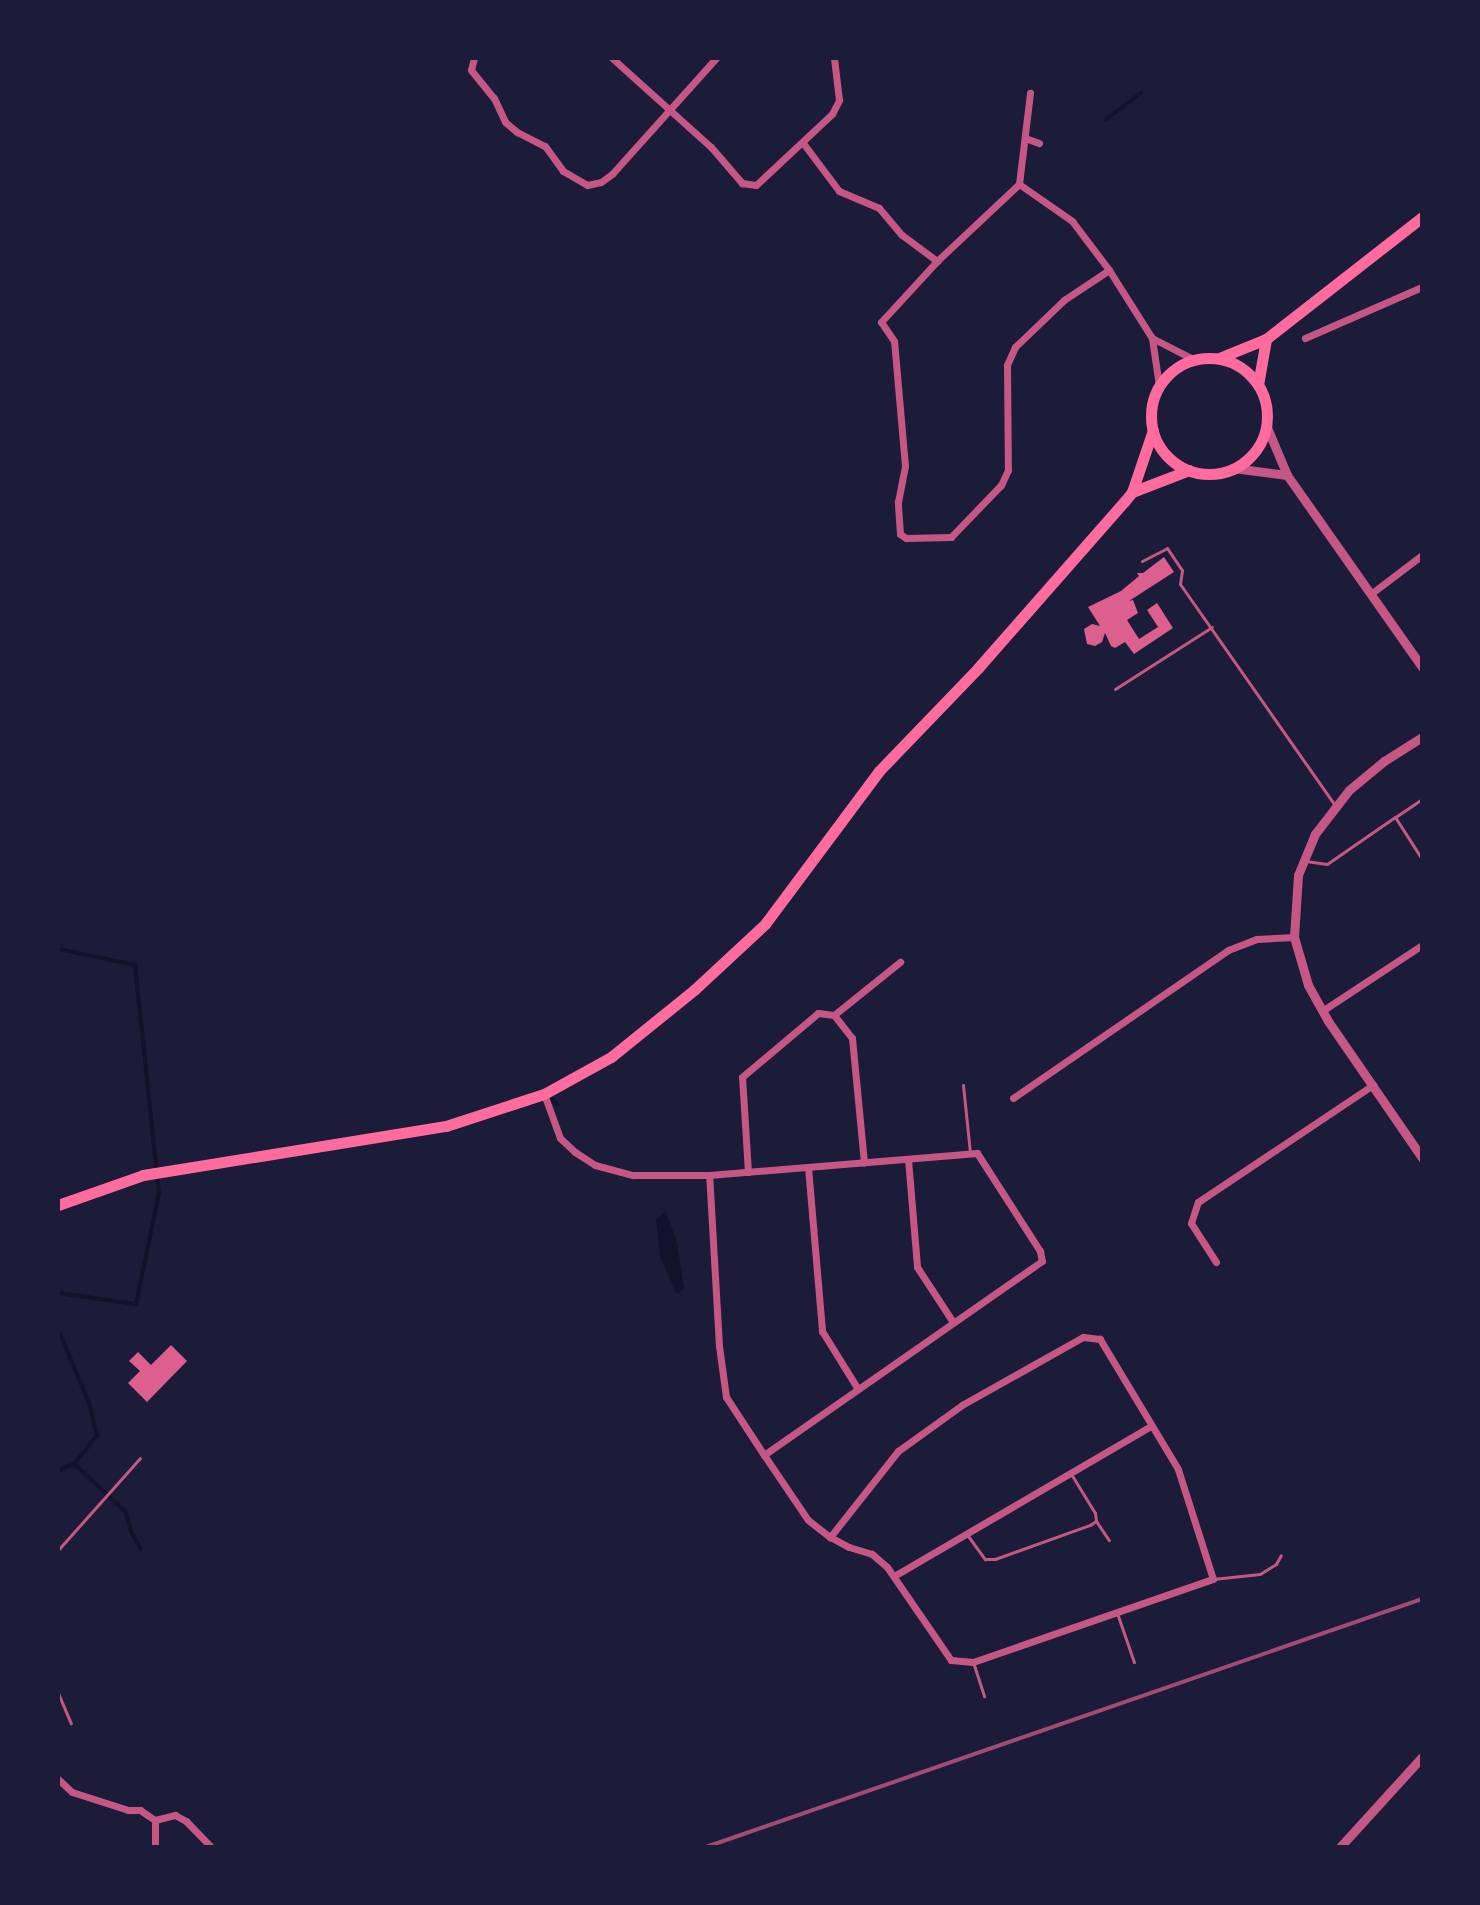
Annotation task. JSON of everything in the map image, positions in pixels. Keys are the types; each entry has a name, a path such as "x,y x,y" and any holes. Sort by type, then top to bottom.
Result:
{"main road":[{"path":"1219,359 1266,339 1422,217"},
{"path":"1258,385 1266,339"},
{"path":"1132,492 1189,470 1219,473 1249,458 1260,443 1267,411 1258,385 1234,363 1219,359 1195,360 1169,374 1159,386 1152,406 1153,430 1160,447 1189,470"},
{"path":"58,1205 143,1175 446,1126 544,1094 611,1057 694,990 765,924 879,771 1093,541 1132,492 1153,430"}],"street":[{"path":"474,58 471,70 494,98 505,122 517,132 545,146 563,171 587,185 601,182 612,174 671,112 716,58"},
{"path":"612,58 711,147 742,183 756,185 832,114 839,100 834,58"},
{"path":"1030,93 1019,184 937,261 881,322 894,341 905,466 898,502 900,534 906,538 951,537 1001,485 1008,470 1007,365 1015,347 1064,300 1109,270"},
{"path":"1025,138 1039,143"},
{"path":"803,143 839,191 879,208 902,235 937,261"},
{"path":"1019,184 1072,221 1109,270 1152,338 1159,386"},
{"path":"1305,338 1422,287"},
{"path":"1152,338 1195,360"},
{"path":"1266,425 1287,475 1422,667"},
{"path":"1233,468 1287,475"},
{"path":"1372,593 1422,555"},
{"path":"1422,737 1384,761 1335,806 1315,834 1303,861 1294,901 1294,937 1308,985 1322,1011 1422,1158"},
{"path":"1013,1098 1228,950 1257,939 1294,937"},
{"path":"1322,1011 1422,945"},
{"path":"748,1172 742,1077 818,1013 834,1015 900,962"},
{"path":"834,1015 854,1046 864,1162"},
{"path":"1216,1262 1191,1223 1198,1202 1373,1085"},
{"path":"544,1094 560,1138 595,1165 633,1175 709,1175 977,1153 1040,1251 1042,1261 764,1455"},
{"path":"908,1159 917,1267 953,1322"},
{"path":"808,1167 822,1331 858,1389"},
{"path":"709,1175 719,1346 726,1397 808,1520 830,1537 872,1554 894,1576 951,1660 973,1662 1213,1579 1182,1478 1100,1339 1083,1337 962,1405 898,1451 830,1537"},
{"path":"894,1576 1151,1426"},
{"path":"1340,1847 1422,1757"},
{"path":"58,1779 72,1792 128,1810 140,1810 155,1820 175,1815 186,1821 211,1847"},
{"path":"155,1820 155,1847"}],"lane":[{"path":"1142,561 1167,548 1182,570 1180,584 1335,806"},
{"path":"1115,689 1212,627"},
{"path":"1303,861 1327,864 1422,799"},
{"path":"1395,817 1422,859"},
{"path":"963,1085 970,1153"},
{"path":"58,1550 140,1458"},
{"path":"1071,1473 1109,1540"},
{"path":"966,1533 985,1559 995,1559 1096,1521"},
{"path":"1213,1579 1260,1574 1276,1564 1281,1555"},
{"path":"1117,1613 1134,1662"},
{"path":"973,1662 984,1696"},
{"path":"58,1693 71,1723"}],"shaded area":[{"path":"666,1211 677,1243 684,1289 676,1294 660,1255 656,1219"}],"building":[{"path":"1164,557 1174,572 1129,601 1133,600 1138,613 1127,620 1139,639 1158,627 1147,610 1157,603 1173,628 1134,654 1125,642 1115,648 1111,646 1105,633 1102,642 1095,646 1087,644 1084,629 1092,624 1100,626 1088,607 1121,591 1139,576 1137,573 1143,573"},
{"path":"171,1345 187,1361 147,1402 128,1383 140,1371 129,1361 138,1352 151,1365"}],"waterway":[{"path":"1105,120 1141,93"},
{"path":"58,949 135,965 159,1193 136,1304 58,1293"},
{"path":"550,1097 557,1104"},
{"path":"58,1329 89,1403 97,1435 74,1464 58,1470"},
{"path":"74,1464 126,1512 131,1532 141,1549"}],"railway":[{"path":"706,1847 1422,1599"}]}
